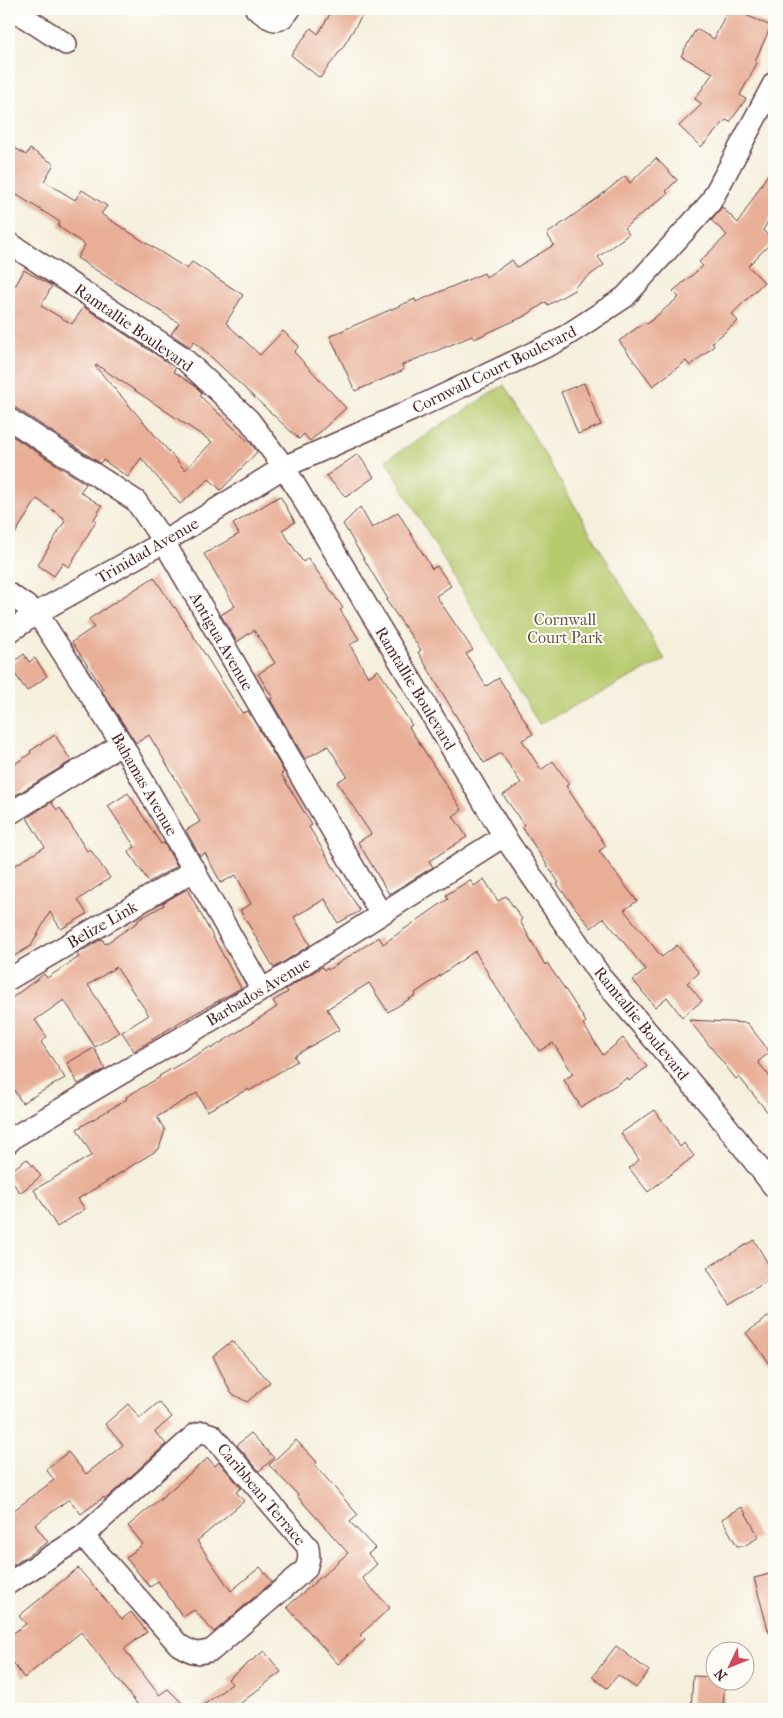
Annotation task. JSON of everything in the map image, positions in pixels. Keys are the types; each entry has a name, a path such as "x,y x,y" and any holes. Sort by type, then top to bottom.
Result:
{"street":[{"path":"12,9 66,44"},
{"path":"256,9 274,21 284,18 290,9"},
{"name":"Cornwall Court Boulevard","path":"284,467 412,410 558,341 625,297 710,203 774,83"},
{"name":"Ramtallie Boulevard","path":"9,243 181,356 250,420 284,467 504,836 604,980 715,1112 774,1187"},
{"name":"Antigua Avenue","path":"9,419 136,501 164,542 381,914"},
{"name":"Trinidad Avenue","path":"9,632 37,613 164,542 284,467"},
{"name":"Bahamas Avenue","path":"9,594 37,613 122,744 262,990"},
{"path":"9,814 122,744"},
{"name":"Barbados Avenue","path":"11,1136 262,990 504,836"},
{"name":"Belize Link","path":"9,979 195,870"},
{"name":"Caribbean Terrace","path":"9,1584 83,1536 196,1434 203,1432 212,1434 308,1547 309,1558 306,1569 212,1650 200,1654 190,1652 179,1645 83,1536"}],"green space":[{"name":"Cornwall Court Park","path":"504,385 665,660 539,724 386,460"}],"building":[{"path":"333,9 366,9 343,47 320,78 291,55 311,28 318,34"},
{"path":"728,9 771,26 755,61 757,63 740,95 746,99 730,122 726,120 701,147 679,126 702,104 695,99 713,73 681,56 696,29 714,39"},
{"path":"9,144 26,155 30,149 54,164 44,181 75,200 82,190 107,206 101,214 187,269 192,262 243,295 226,323 260,355 283,331 299,346 294,352 346,408 310,441 304,434 299,439 194,341 190,347 171,334 179,323 77,258 85,245 58,226 60,222 9,190"},
{"path":"656,158 677,180 666,191 668,193 624,228 629,234 598,257 604,265 574,287 576,289 548,305 546,302 525,316 474,339 472,336 402,365 404,370 355,391 330,336 415,299 416,302 484,273 486,277 512,260 517,267 554,245 547,234 625,176 630,183"},
{"path":"774,164 774,212 763,230 773,241 748,266 764,282 732,314 738,321 712,343 714,346 690,366 686,361 653,386 619,341 645,322 647,324 679,297 673,291 703,266 699,262 727,235 711,220 722,207 738,223"},
{"path":"24,270 52,286 41,306 72,324 84,307 176,368 173,371 195,386 202,393 200,396 251,444 257,452 221,490 209,479 180,504 141,458 128,477 103,460 100,463 16,408 9,407 9,281 16,285","holes":["97,365 212,442 185,470 95,366"]},
{"path":"584,383 601,425 578,434 561,392"},
{"path":"9,434 86,484 80,492 102,506 94,519 96,521 69,567 63,563 54,576 38,565 65,521 63,520 64,518 37,499 9,543"},
{"path":"358,454 374,477 346,497 326,476"},
{"path":"280,496 295,522 282,530 303,562 308,558 343,608 340,610 359,639 350,645 368,677 378,670 412,725 409,727 462,810 453,816 467,837 429,861 433,867 389,894 358,842 371,834 337,782 347,776 328,746 305,759 270,699 273,698 258,674 275,663 254,630 237,642 221,615 235,606 204,554 239,534 233,524"},
{"path":"360,507 372,528 398,512 432,569 437,566 451,586 436,596 473,650 466,654 486,686 499,678 533,734 522,740 541,770 553,761 569,784 566,786 606,846 599,851 637,901 624,910 662,957 677,945 699,973 687,983 702,1001 682,1017 667,997 655,1007 633,980 646,970 604,918 591,928 557,884 559,883 522,827 524,825 503,795 521,783 501,753 484,763 418,652 421,650 386,600 388,599 343,524"},
{"path":"154,577 242,713 248,711 284,772 281,774 312,825 309,827 360,911 338,923 325,899 294,917 310,945 274,968 240,910 251,904 236,875 221,883 205,853 200,856 186,830 200,822 186,796 149,735 136,743 72,642 94,627 89,619"},
{"path":"24,654 29,662 35,658 47,676 27,691 9,666"},
{"path":"55,735 71,761 11,798 9,795 9,768 31,753 30,751"},
{"path":"128,793 161,844 164,843 177,866 149,882 128,851 135,847 108,806"},
{"path":"51,802 57,810 60,808 87,851 90,849 110,878 78,900 87,914 61,929 50,912 31,946 9,959 9,869 45,847 27,818"},
{"path":"484,879 498,901 506,896 522,919 520,921 545,965 547,963 569,995 586,1022 583,1024 603,1055 623,1038 647,1067 629,1081 627,1078 581,1107 564,1080 573,1074 553,1043 539,1051 494,984 475,951 415,993 416,995 388,1012 369,983 327,1009 340,1029 294,1056 297,1061 249,1091 248,1089 207,1111 197,1093 157,1117 165,1130 159,1149 78,1199 85,1209 57,1227 34,1190 92,1155 77,1129 127,1099 126,1097 159,1076 210,1047 211,1049 277,1007 273,1001 288,992 286,989 322,967 324,970 327,968 328,970 379,937 383,944 448,899 446,895 470,880 474,886"},
{"path":"187,889 241,988 180,1022 134,1051 122,1032 149,1015 116,967 88,985 119,1032 95,1047 64,1000 35,1020 47,1037 41,1042 65,1078 22,1103 9,1082 9,1000 44,974 47,978 79,957 77,954 102,939 105,944 138,922 138,920 164,905 163,903"},
{"path":"689,1020 747,1023 770,1052 758,1062 774,1082 774,1120 739,1077 736,1079"},
{"path":"94,1048 105,1069 78,1084 67,1063"},
{"path":"655,1110 680,1147 684,1143 694,1156 648,1192 629,1168 639,1160 621,1133"},
{"path":"27,1159 41,1176 20,1193 9,1177 9,1172"},
{"path":"754,1240 774,1277 729,1304 707,1268"},
{"path":"774,1312 774,1369 746,1333"},
{"path":"232,1341 270,1382 247,1402 231,1393 213,1356"},
{"path":"159,1402 172,1417 155,1432 166,1444 108,1497 105,1499 104,1497 81,1514 69,1499 35,1525 48,1542 9,1568 9,1514 54,1480 46,1469 68,1452 86,1474 123,1445 105,1424 128,1404 140,1418"},
{"path":"251,1433 274,1458 259,1471 237,1445"},
{"path":"296,1440 317,1462 315,1465 358,1515 350,1522 375,1548 368,1554 377,1564 362,1578 390,1608 360,1635 365,1640 338,1664 287,1607 348,1553 298,1495 269,1465"},
{"path":"208,1458 215,1466 219,1462 241,1488 236,1492 244,1501 197,1541 231,1591 260,1567 272,1582 214,1632 194,1610 183,1617 158,1581 150,1587 126,1558 143,1544 128,1526"},
{"path":"742,1507 759,1537 744,1546 737,1546 722,1519"},
{"path":"78,1568 122,1619 131,1612 147,1632 124,1649 159,1695 168,1689 188,1709 141,1709 81,1632 24,1678 9,1657 9,1636 26,1624 19,1616"},
{"path":"774,1573 774,1632 769,1633 754,1578"},
{"path":"616,1646 649,1671 636,1688 618,1675 607,1688 592,1677"},
{"path":"264,1651 281,1672 233,1709 198,1709 232,1684 228,1679"},
{"path":"693,1676 706,1677 706,1690 724,1690 723,1709 691,1709"}]}
